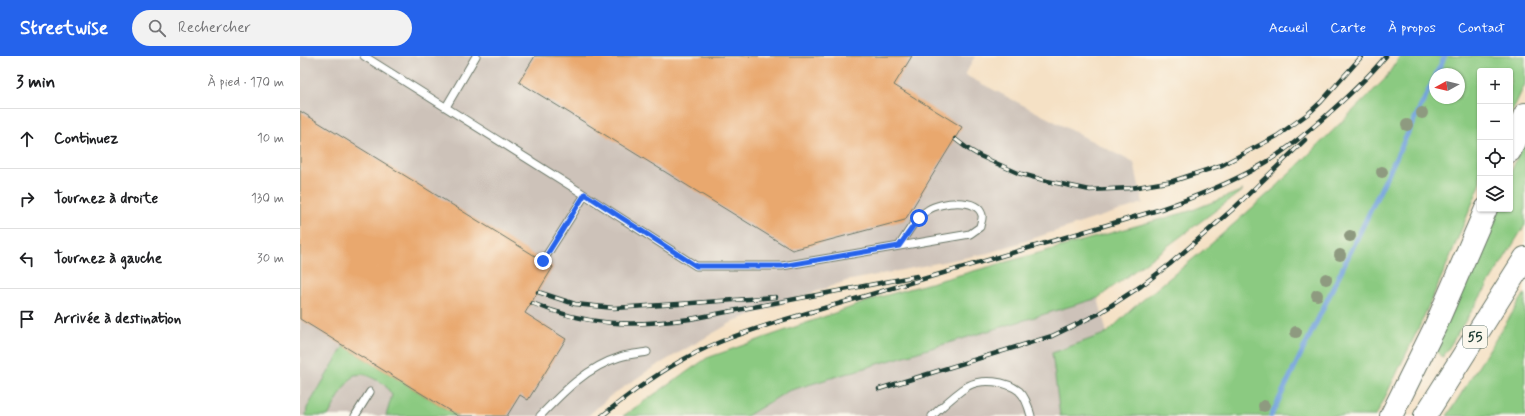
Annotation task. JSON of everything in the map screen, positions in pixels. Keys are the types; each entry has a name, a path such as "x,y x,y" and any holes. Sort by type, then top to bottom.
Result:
{"highway":[{"path":"1513,144 1525,114"},
{"path":"1391,416 1435,327 1485,212"},
{"name":"55","path":"1425,416 1525,258"}],"lane":[{"path":"364,56 585,194 696,266 782,266 970,234 980,227 982,216 978,208 968,204 955,202 940,204 928,210 919,218 899,246"},
{"path":"446,107 474,57"},
{"path":"543,261 585,194"},
{"path":"540,416 573,383 608,361 621,356 647,352"},
{"path":"932,416 970,385 983,382 994,382 1008,385 1019,391 1026,400 1031,416"},
{"path":"355,416 370,392"}],"shaded area":[{"path":"300,56 975,56 965,75 1134,163 1143,203 988,253 846,281 736,320 649,370 609,397 588,416 300,416"},
{"path":"1098,298 1107,333 1052,353 1060,416 747,416 788,391"}],"green space":[{"path":"1400,56 1525,56 1525,84 1513,110 1513,68 1477,68 1477,192 1420,325 1376,416 1060,416 1052,353 1107,333 1133,308 1211,244 1277,186 1385,79"},
{"path":"1525,138 1525,225 1443,357 1434,350 1496,212 1513,212 1513,168"},
{"path":"1243,190 1098,298 788,391 747,416 623,416 707,358 880,297 1190,211"},
{"path":"1525,293 1525,416 1447,416"},
{"path":"344,346 458,416 386,416 392,395 384,384 365,374 354,375 345,386 328,416 306,416 307,408"}],"building":[{"path":"535,56 912,56 894,85 962,127 905,220 792,250 519,82"},
{"path":"300,111 553,267 525,313 566,339 528,400 520,395 507,416 458,416 300,319"}],"waterway":[{"path":"1439,68 1445,56"},
{"path":"1271,416 1429,89"}],"railway":[{"path":"955,139 980,156 1018,173 1090,190 1131,188 1173,181 1222,165 1277,136 1309,113 1321,102 1362,56"},
{"path":"602,416 665,370 699,351 733,337 780,321 1158,210 1197,196 1246,174 1282,152 1319,122 1386,56"},
{"path":"879,389 1052,336 1098,314 1141,286 1170,264 1233,209 1305,140"},
{"path":"532,303 552,311 610,323 628,324 668,322 917,276"},
{"path":"538,292 575,304 614,308 776,297"}],"route":[{"path":"543,261 585,194 696,266 782,266 899,246 919,218"}]}
